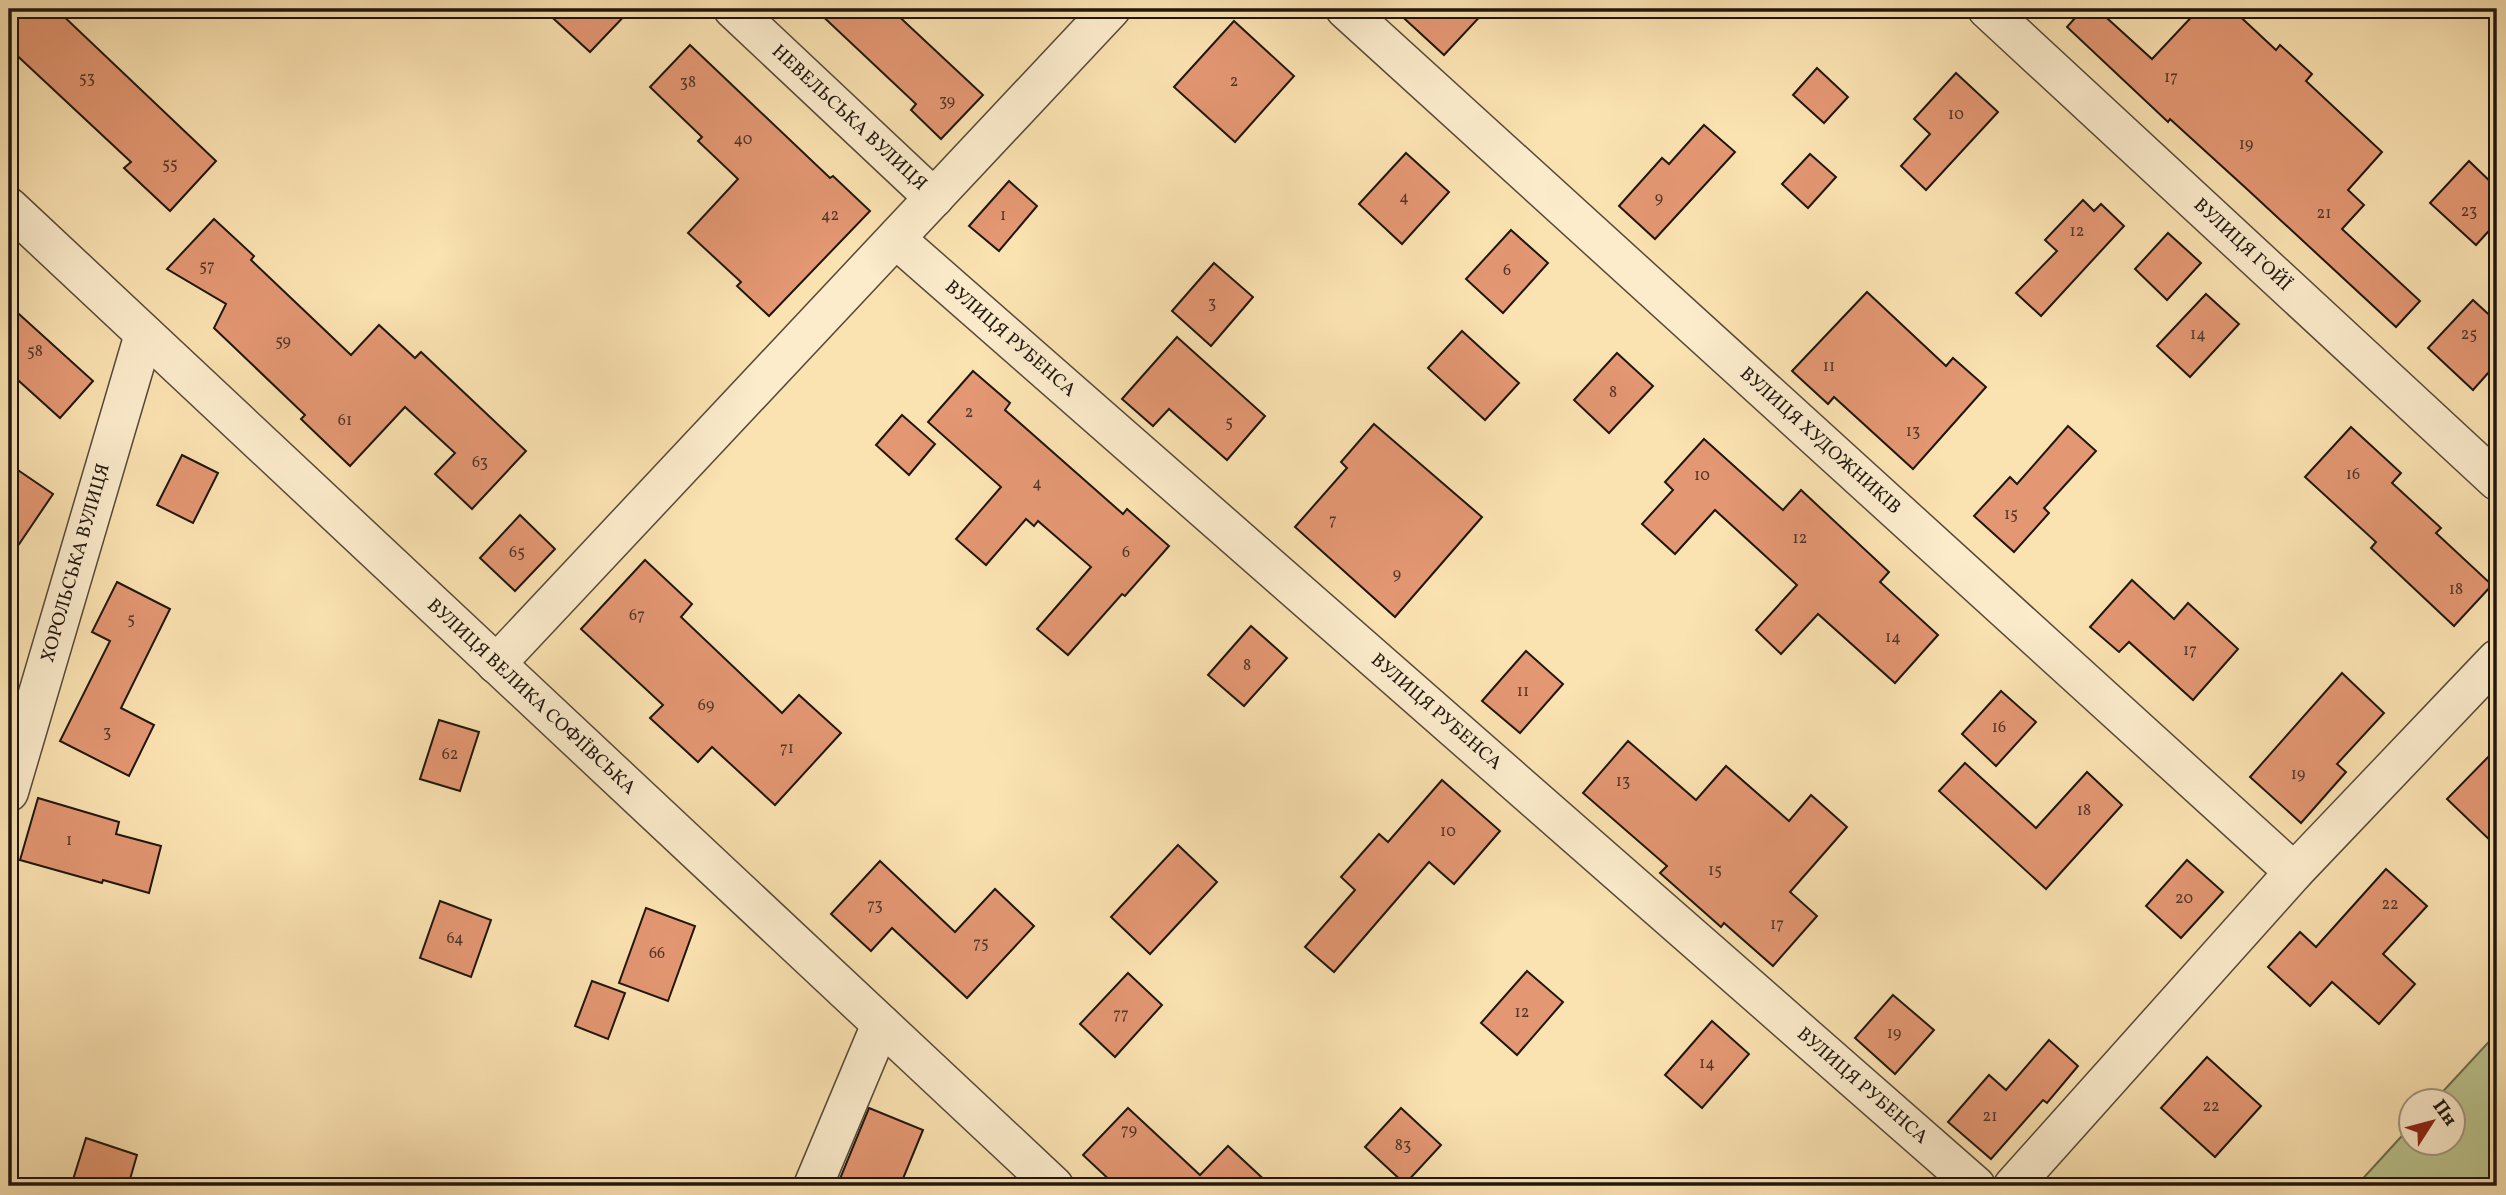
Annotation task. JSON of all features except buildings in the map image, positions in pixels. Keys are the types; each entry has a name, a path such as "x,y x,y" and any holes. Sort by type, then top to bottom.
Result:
{"street":[{"name":"НЕВЕЛЬСЬКА ВУЛИЦЯ","path":"733,9 934,198"},
{"path":"496,664 1111,9"},
{"name":"ВУЛИЦЯ ХУДОЖНИКІВ","path":"1345,9 2294,872"},
{"name":"ВУЛИЦЯ ГОЙЇ","path":"1987,9 2497,481"},
{"name":"ВУЛИЦЯ ВЕЛИКА СОФІЇВСЬКА","path":"9,207 1054,1186"},
{"name":"ВУЛИЦЯ РУБЕНСА","path":"896,239 1976,1186"},
{"name":"ХОРОЛЬСЬКА ВУЛИЦЯ","path":"9,792 144,334"},
{"path":"2013,1186 2294,872 2497,659"},
{"path":"813,1186 881,1024"}],"green space":[{"path":"2497,1033 2497,1186 2356,1186 2398,1140 2398,1156 2468,1156 2468,1086 2448,1086"}]}
